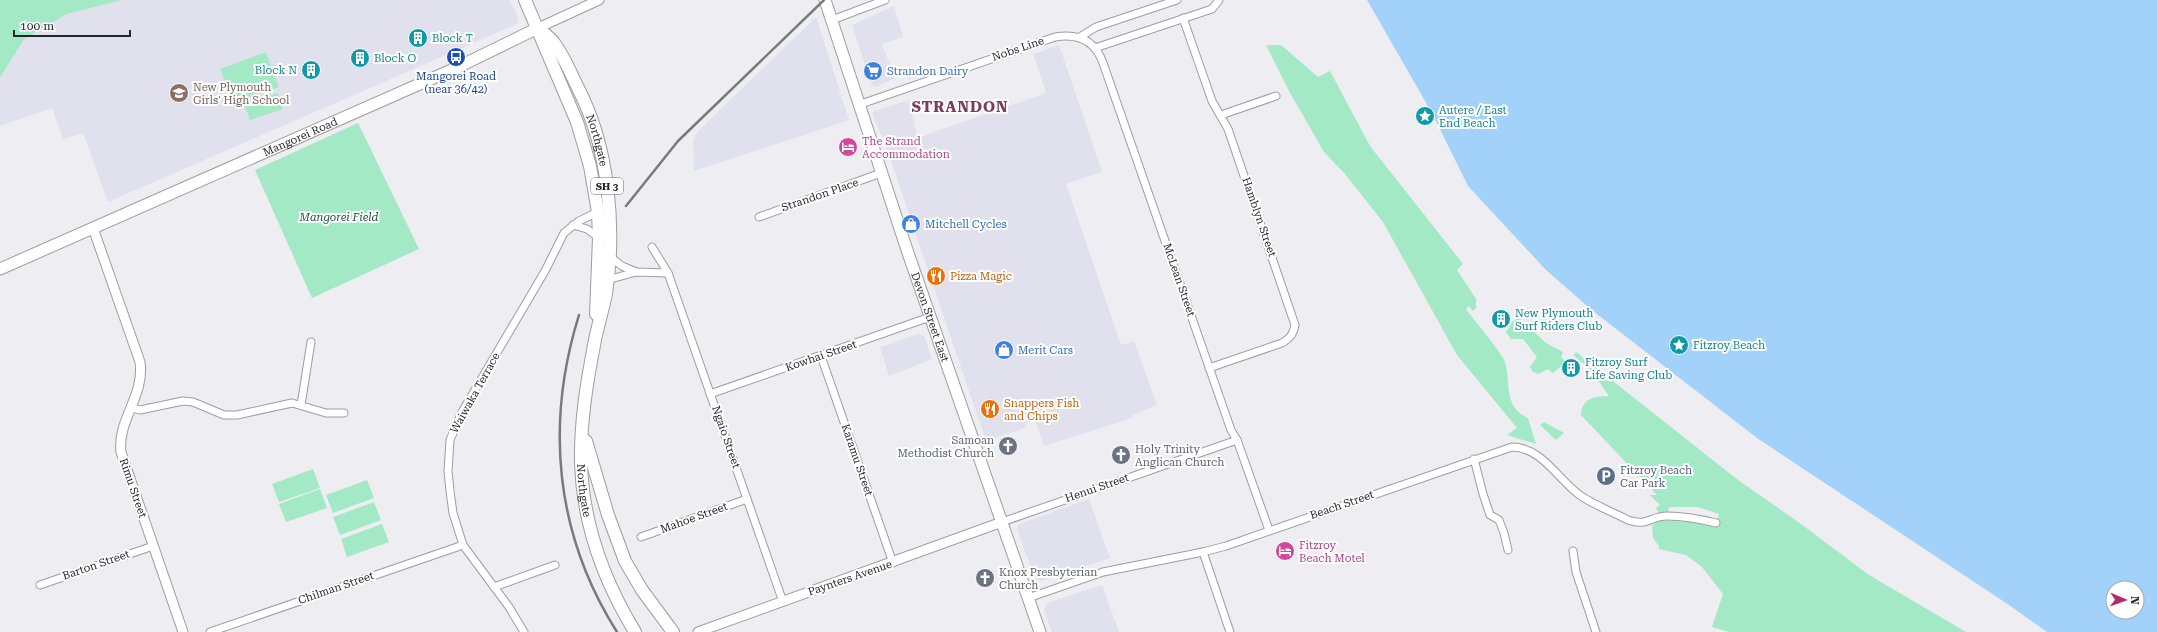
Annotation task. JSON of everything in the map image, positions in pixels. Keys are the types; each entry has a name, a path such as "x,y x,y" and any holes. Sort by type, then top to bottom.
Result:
{"highway":[{"name":"Northgate","path":"525,0 577,122 590,166 598,212 599,238 595,339"},
{"name":"Northgate","path":"538,28 554,43 586,104 597,134 608,191 609,256 607,280 595,339 584,416 581,464 585,504 591,533 606,576 635,632"},
{"path":"584,416 587,446 619,546 642,590 673,632"}],"main road":[{"name":"Devon Street East","path":"826,3 881,173 1040,632"},
{"name":"Mangorei Road","path":"0,269 456,68 538,28"}],"street":[{"name":"Mangorei Road","path":"538,28 598,0"},
{"path":"832,20 885,0"},
{"path":"1177,0 1096,27 1080,37 1096,48 1212,9 1219,0"},
{"name":"Hamblyn Street","path":"1182,18 1202,78 1212,101 1228,128 1295,325 1294,333 1289,339 1282,343 1209,368"},
{"name":"Nobs Line","path":"858,105 1042,40 1064,35 1080,37"},
{"name":"McLean Street","path":"1096,48 1103,63 1231,430 1237,440 1270,530"},
{"path":"1221,115 1276,96"},
{"name":"Strandon Place","path":"759,216 881,173"},
{"name":"Waiwaka Terrace","path":"524,632 494,587 463,545 453,513 448,471 450,440 455,425 545,271 564,233 573,225 598,212"},
{"path":"573,225 587,230 599,238"},
{"name":"Rimu Street","path":"93,228 140,362 141,380 121,436 121,452 183,632"},
{"name":"Ngaio Street","path":"652,247 668,273 783,602"},
{"path":"609,256 622,266 636,272"},
{"path":"607,280 636,272 668,273"},
{"name":"Kowhai Street","path":"710,394 930,317"},
{"path":"301,405 311,342"},
{"name":"Karamu Street","path":"821,356 893,563"},
{"path":"132,408 140,410 183,401 193,402 224,415 237,415 283,404 301,405 326,413 344,413"},
{"name":"Henui Street","path":"1002,522 1237,440"},
{"name":"Beach Street","path":"1028,598 1103,572 1203,552 1512,447 1527,449 1542,460 1581,496 1636,523 1647,523 1657,517 1666,516 1692,518 1716,523"},
{"path":"1474,460 1490,515 1499,520 1508,550"},
{"name":"Mahoe Street","path":"641,538 747,499"},
{"name":"Paynters Avenue","path":"698,632 893,563 1002,522"},
{"name":"Chilman Street","path":"210,632 463,545"},
{"name":"Barton Street","path":"40,585 153,546"},
{"path":"1573,551 1576,572 1596,632"},
{"path":"1203,552 1230,632"},
{"path":"494,587 555,565"}],"shaded area":[{"name":"New Plymouth Girls' High School","path":"122,0 510,0 518,17 517,24 108,202 83,133 63,139 52,108 0,126 0,78 24,39 67,14"},
{"path":"894,6 903,37 882,44 895,78 876,87 872,85 852,25"},
{"path":"816,17 849,120 694,171 693,140 698,131"},
{"path":"1059,45 1102,172 1066,184 1121,345 1134,341 1157,405 1132,416 1132,418 1044,446 1035,420 1028,422 1024,428 986,441 887,149 872,114 874,111 909,100 917,138 1046,93 1033,54"},
{"path":"918,334 924,336 932,359 889,376 880,347"},
{"path":"1089,499 1110,558 1041,581 1035,579 1017,529 1019,524"},
{"path":"1102,585 1119,632 1052,632 1044,610 1047,603"}],"green space":[{"path":"0,0 122,0 67,14 24,39 0,78"},
{"path":"1266,45 1281,45 1318,77 1330,71 1370,146 1463,264 1457,270 1476,299 1476,308 1473,311 1469,306 1466,309 1503,358 1507,370 1511,401 1520,413 1528,418 1536,444 1507,435 1517,428 1457,355 1383,222 1345,174 1324,152 1289,91"},
{"path":"266,52 279,87 233,104 220,69"},
{"path":"278,93 283,109 250,120 244,104"},
{"name":"Mangorei Field","path":"358,123 419,249 312,298 255,170"},
{"path":"1519,318 1546,343 1563,352 1561,357 1566,362 1553,373 1548,369 1538,374 1533,372 1530,367 1537,357 1523,339 1511,339 1506,332 1513,321"},
{"path":"1576,352 1738,480 1801,524 1869,575 1966,632 1729,632 1712,627 1723,594 1702,567 1686,555 1659,549 1659,546 1653,538 1652,526 1658,520 1692,522 1715,526 1719,514 1698,507 1669,507 1668,513 1659,513 1656,508 1660,505 1650,495 1657,495 1581,415 1582,409 1587,401 1594,398 1609,396 1590,369 1573,355"},
{"path":"1544,422 1564,433 1556,440 1540,425"},
{"path":"313,469 320,488 279,502 272,484"},
{"path":"367,480 374,498 333,513 326,495"},
{"path":"320,489 327,508 286,522 279,504"},
{"path":"374,502 381,520 340,535 333,517"},
{"path":"382,524 389,542 347,557 341,539"}],"water":[{"path":"1367,0 2157,0 2157,632 2047,632 2009,605 1757,438 1593,311 1546,270 1468,186 1432,113"}],"railway":[{"path":"626,206 678,141 824,0"},
{"path":"579,315 568,356 562,397 560,437 562,478 569,517 580,556 596,595 617,632"}],"place":[{"name":"Block T","path":"418,38"},
{"name":"Mangorei Road (near 36/42)","path":"456,57"},
{"name":"Block O","path":"360,58"},
{"name":"Block N","path":"311,70"},
{"name":"Strandon Dairy","path":"873,71"},
{"name":"New Plymouth Girls' High School","path":"179,93"},
{"name":"Autere / East End Beach","path":"1425,116"},
{"name":"The Strand Accommodation","path":"848,147"},
{"name":"Mitchell Cycles","path":"911,224"},
{"name":"Pizza Magic","path":"936,276"},
{"name":"New Plymouth Surf Riders Club","path":"1501,319"},
{"name":"Fitzroy Beach","path":"1679,345"},
{"name":"Merit Cars","path":"1004,350"},
{"name":"Fitzroy Surf Life Saving Club","path":"1571,368"},
{"name":"Snappers Fish and Chips","path":"990,409"},
{"name":"Samoan Methodist Church","path":"1008,446"},
{"name":"Holy Trinity Anglican Church","path":"1121,455"},
{"name":"Fitzroy Beach Car Park","path":"1606,476"},
{"name":"Fitzroy Beach Motel","path":"1285,551"},
{"name":"Knox Presbyterian Church","path":"985,578"}],"district":[{"name":"STRANDON","path":"960,107"}]}
